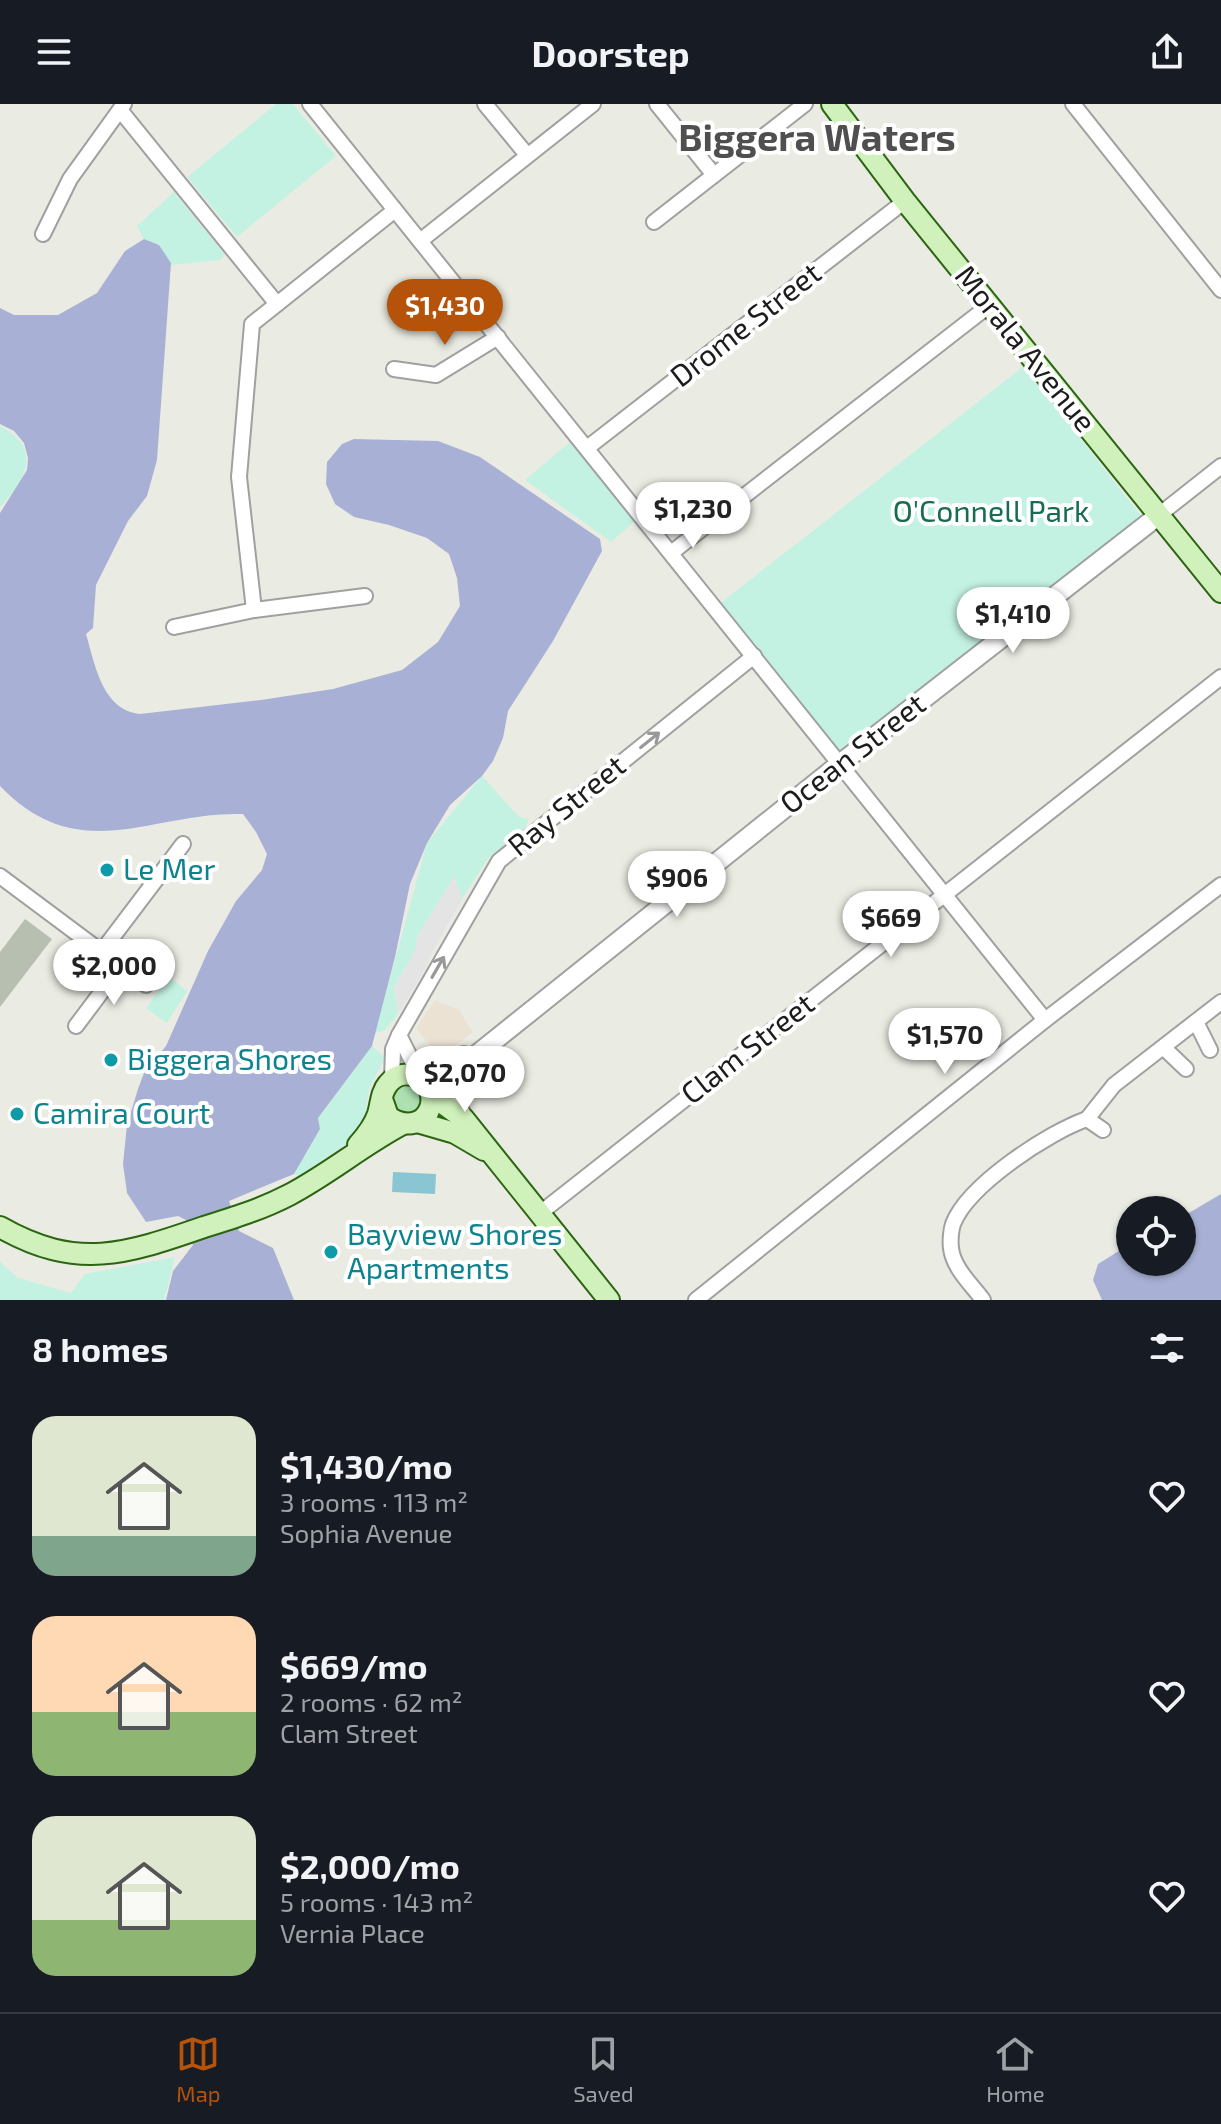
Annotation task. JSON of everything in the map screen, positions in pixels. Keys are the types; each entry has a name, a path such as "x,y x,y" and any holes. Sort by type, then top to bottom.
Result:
{"main road":[{"name":"Morala Avenue","path":"832,104 905,201 1221,592"},
{"path":"350,1155 375,1122 385,1088 392,1080 404,1075 424,1085 464,1119 609,1300"},
{"path":"0,1227 39,1246 70,1254 115,1253 184,1234 289,1195 350,1155 410,1123 430,1108 424,1085"},
{"path":"382,1099 388,1116 455,1133 491,1154"}],"street":[{"path":"310,104 1045,1020"},
{"path":"485,104 527,155"},
{"path":"420,241 593,104"},
{"path":"657,104 714,175"},
{"path":"654,222 805,104"},
{"path":"1073,104 1221,290"},
{"path":"43,234 70,179 122,107 277,304"},
{"name":"Drome Street","path":"587,448 905,201"},
{"path":"254,610 239,477 252,324 395,210"},
{"path":"671,553 991,304"},
{"path":"394,369 436,375 498,337"},
{"name":"Ocean Street","path":"424,1085 487,1043 1221,466"},
{"path":"174,627 254,610 365,596"},
{"name":"Ray Street","path":"392,1080 393,1049 399,1035 499,861 754,656"},
{"name":"Clam Street","path":"539,1214 1221,677"},
{"path":"102,951 183,844"},
{"path":"0,876 146,985"},
{"path":"696,1300 1045,1020 1221,885"},
{"path":"76,1026 121,966"},
{"path":"983,1300 960,1271 951,1250 952,1225 965,1203 1033,1146 1068,1125 1087,1119 1114,1085 1221,1002"},
{"path":"1196,1022 1210,1050"},
{"path":"399,1035 424,1085"},
{"name":"Ocean Street","path":"424,1085 458,1072 487,1043"},
{"path":"1164,1048 1186,1069"},
{"path":"458,1072 452,1091 464,1119"},
{"path":"1087,1119 1103,1130"}],"shaded area":[{"path":"144,239 159,245 171,263 157,460 147,496 128,521 96,585 93,628 86,634 102,684 117,704 127,711 140,714 333,689 402,670 438,642 460,606 457,578 449,554 427,538 354,517 335,504 326,484 327,462 342,444 354,439 438,441 480,457 600,539 602,551 553,641 508,711 503,738 493,761 482,776 450,805 427,843 410,884 372,1046 318,1118 320,1129 294,1174 229,1201 239,1231 273,1248 294,1300 166,1300 173,1271 193,1245 186,1220 178,1216 146,1222 127,1193 123,1164 127,1125 144,1073 166,1046 208,951 236,901 262,870 267,854 256,832 243,814 209,815 117,830 88,831 59,825 30,811 0,786 0,513 27,470 28,458 24,443 14,431 0,424 0,308 14,315 58,315 97,293 125,251"},
{"path":"454,876 462,899 398,1014 394,988 416,949 417,938"},
{"path":"25,919 52,939 0,1007 0,952"},
{"path":"435,1000 459,1010 473,1032 441,1057 416,1029"},
{"path":"393,1172 436,1174 435,1194 392,1192"},
{"path":"1221,1194 1221,1300 1102,1300 1093,1280 1098,1264 1116,1253 1116,1276 1196,1276 1196,1209"}],"green space":[{"path":"276,104 293,104 336,156 237,237 187,177"},
{"path":"174,192 225,255 220,260 171,265 159,245 144,239 137,226"},
{"name":"O'Connell Park","path":"1024,366 1141,516 836,755 719,604"},
{"path":"0,426 22,445 26,465 17,486 0,507"},
{"path":"570,442 635,521 611,542 525,480"},
{"path":"482,776 519,817 529,819 525,828 489,857 462,899 454,877 417,937 416,949 394,987 398,1014 385,1030 375,1033 427,843"},
{"path":"129,951 147,959 187,991 167,1023 146,1008 163,985 125,956"},
{"path":"372,1046 385,1058 369,1089 365,1119 359,1132 299,1176 294,1174 320,1129 318,1118"},
{"path":"407,1085 413,1086 421,1094 421,1106 413,1114 407,1115 401,1114 393,1106 392,1100 393,1094 401,1086"},
{"path":"175,1257 164,1300 0,1300 0,1262 18,1278 71,1293 85,1274"}],"place":[{"name":"Le Mer","path":"107,870"},
{"name":"Biggera Shores","path":"111,1060"},
{"name":"Camira Court","path":"17,1114"},
{"name":"Bayview Shores Apartments","path":"331,1252"}],"district":[{"name":"Biggera Waters","path":"817,138"}]}
